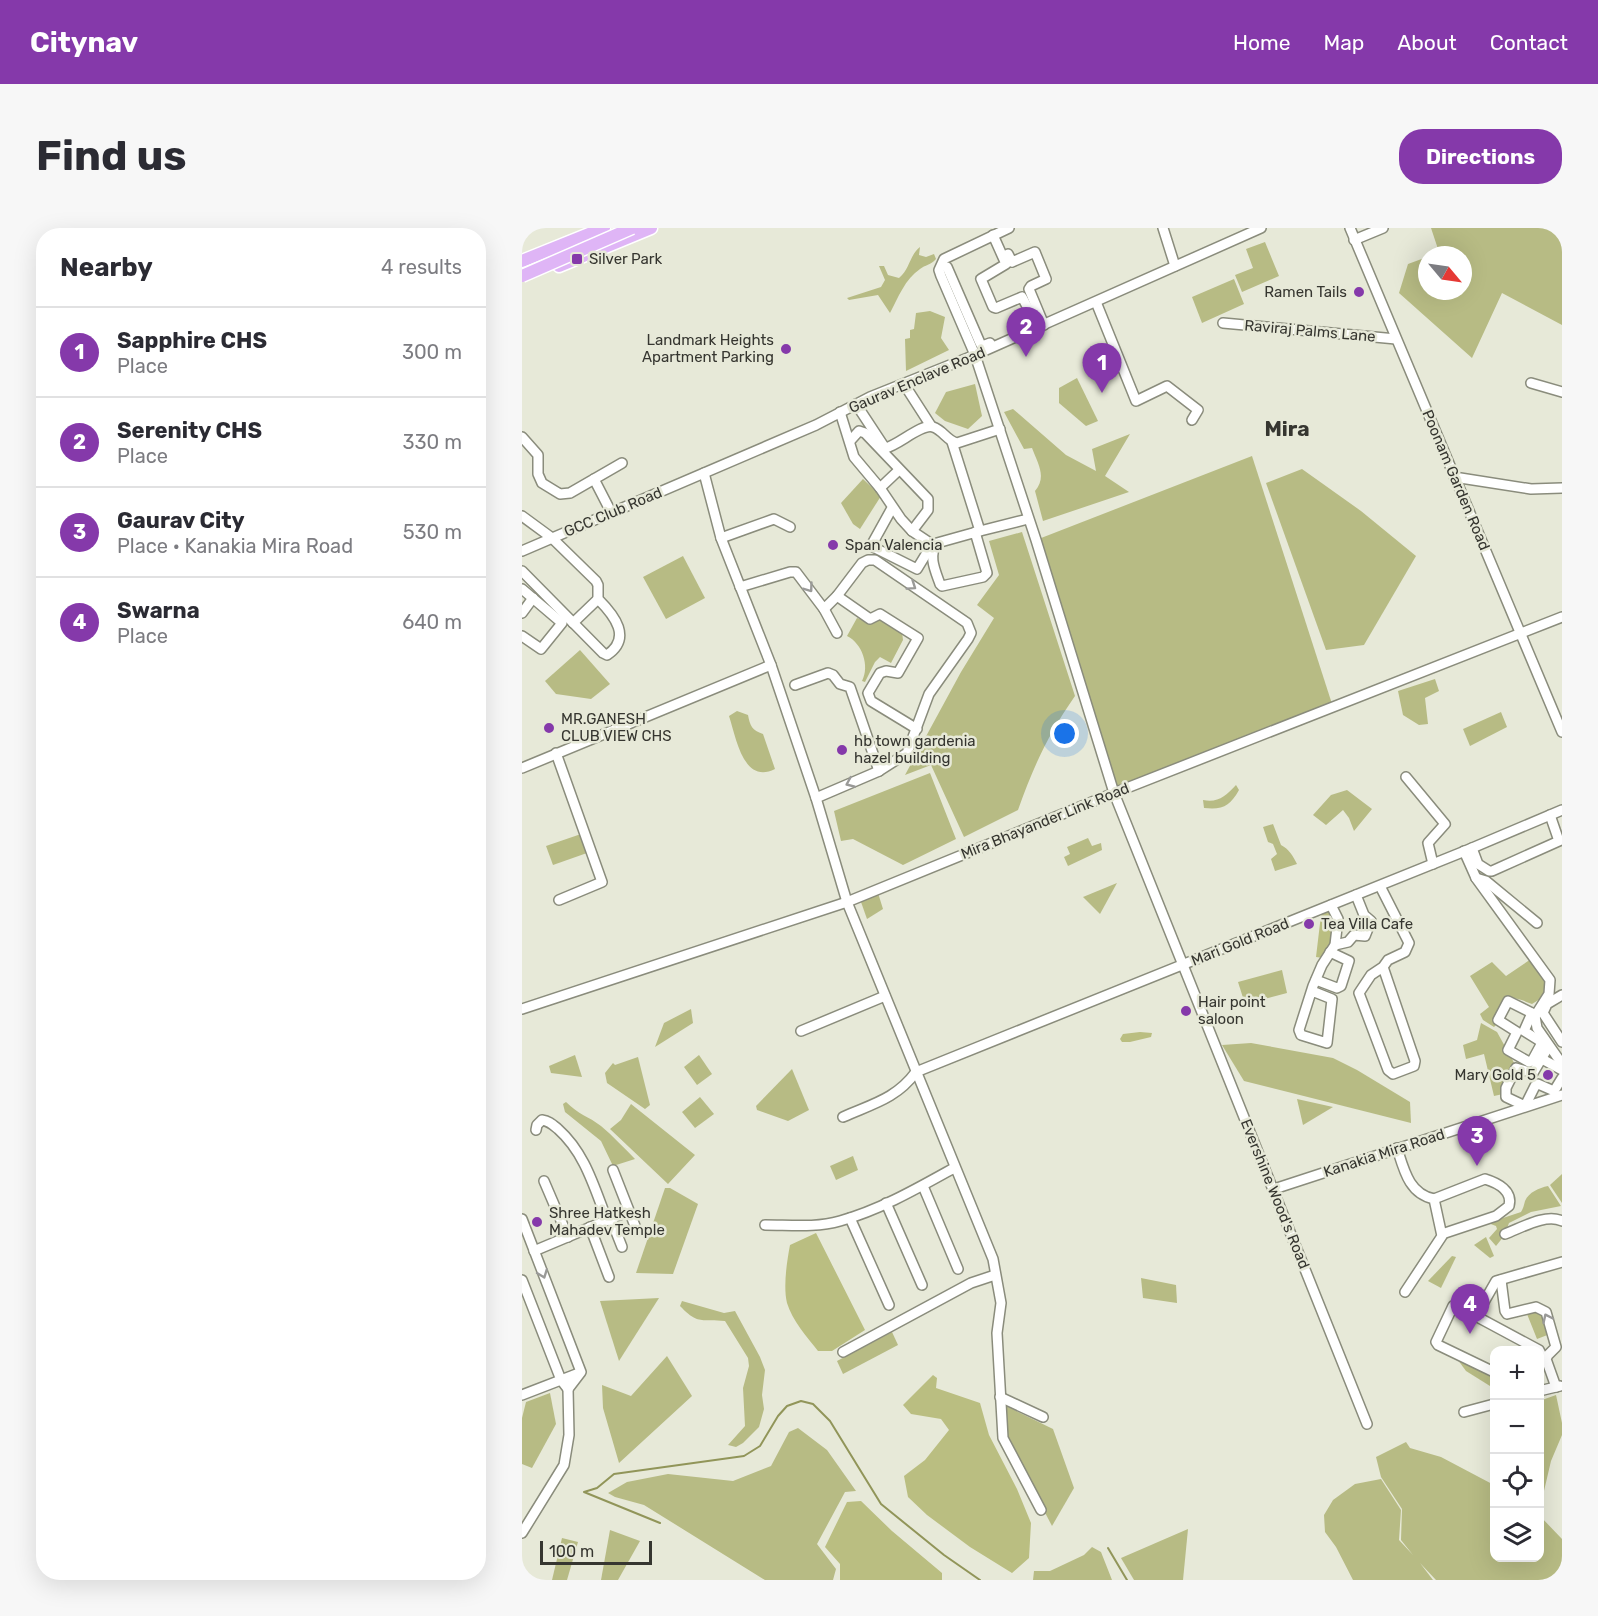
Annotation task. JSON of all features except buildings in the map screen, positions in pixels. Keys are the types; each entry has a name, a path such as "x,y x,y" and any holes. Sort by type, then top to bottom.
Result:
{"main road":[{"path":"522,256 593,228"},
{"path":"522,261 604,228"},
{"path":"522,276 631,232 651,228"},
{"path":"522,281 631,232"}],"street":[{"path":"992,348 990,343 982,346 980,344 949,284 939,270 944,259 1009,228"},
{"path":"1163,228 1175,266"},
{"name":"Gaurav Enclave Road","path":"704,472 816,425 856,404 992,348 1261,228"},
{"name":"Poonam Garden Road","path":"1350,228 1562,732"},
{"path":"1354,240 1383,228"},
{"path":"996,234 1012,262 1035,252 1046,279 1029,289 1041,326"},
{"path":"996,234 1006,264 981,279 993,308 1022,297 1041,326"},
{"path":"946,267 949,284"},
{"name":"Evershine Wood's Road","path":"949,284 1000,429 1114,792 1367,1424"},
{"path":"1096,302 1136,401 1167,386 1198,410 1192,420"},
{"name":"Raviraj Palms Lane","path":"1223,323 1396,339"},
{"path":"1531,382 1562,392"},
{"path":"904,384 931,426 952,442 978,532 987,573 983,577 942,586 932,560 935,546 940,541 978,532 1028,519"},
{"path":"856,404 885,448 926,426 931,426"},
{"path":"840,412 854,457 912,531 931,544 917,569 873,548 871,543 892,508"},
{"path":"952,442 965,441 1000,429"},
{"path":"850,441 862,431 925,495 929,502 928,510 912,531"},
{"path":"522,437 538,455 540,479 553,492 566,494 622,463"},
{"path":"880,488 899,470"},
{"path":"704,472 722,538 771,665 816,798 847,902 993,1259 1001,1303 997,1333 1003,1438 1041,1510"},
{"name":"GCC Club Road","path":"522,551 704,472"},
{"path":"1454,477 1530,489 1562,488"},
{"path":"594,479 611,512"},
{"path":"522,516 552,538 596,581 598,599 611,614 621,635 620,642 609,654 603,654 522,571"},
{"path":"722,538 774,519 789,527"},
{"path":"816,798 879,771 908,753 929,694 971,633 967,623 875,560 862,563 824,609"},
{"path":"740,587 796,572 824,609 837,633"},
{"path":"522,589 561,621 561,625 541,649 522,636"},
{"path":"837,596 870,619 880,614 918,638 898,673 886,671 880,673 868,693 871,701 917,729"},
{"path":"522,613 533,598"},
{"path":"573,623 598,599"},
{"name":"Mira Bhayander Link Road","path":"522,1010 847,902 1114,792 1562,617"},
{"path":"522,768 771,665"},
{"path":"795,685 828,673 833,675 840,684 850,687 879,771"},
{"path":"556,753 602,882 559,900"},
{"path":"1407,777 1445,824 1428,843 1433,864"},
{"name":"Mari Gold Road","path":"916,1072 1380,886 1562,810"},
{"path":"1468,850 1478,864 1492,871 1559,841 1550,815"},
{"path":"1468,850 1476,878 1550,980 1549,994 1534,1013 1543,1043 1562,1065"},
{"path":"1476,878 1486,881 1536,923"},
{"path":"1380,886 1409,943 1405,952 1388,960 1383,967 1371,975 1359,993 1388,1070 1393,1074 1414,1066 1415,1061 1383,967"},
{"path":"1332,948 1348,942 1354,935 1365,936 1371,921 1364,915 1356,895"},
{"path":"1311,991 1332,999 1327,1043 1299,1033 1311,991 1332,948 1338,919 1331,905"},
{"path":"1316,980 1337,988 1341,986 1349,961 1332,948"},
{"path":"1562,995 1547,1004 1543,1013 1562,1042"},
{"path":"801,1031 885,996"},
{"path":"1534,1013 1508,1001 1498,1020 1517,1032 1508,1050 1519,1057 1531,1062 1543,1043"},
{"path":"1537,1085 1525,1106 1506,1097 1506,1089 1516,1068 1533,1073 1542,1059 1543,1043"},
{"path":"1542,1059 1562,1070"},
{"path":"843,1117 894,1095 916,1072"},
{"path":"1537,1085 1554,1091 1562,1078"},
{"path":"1537,1085 1545,1100"},
{"name":"Kanakia Mira Road","path":"1274,1189 1561,1094"},
{"path":"536,1130 542,1120 548,1120 568,1138 581,1156 622,1247"},
{"path":"1397,1148 1413,1188 1421,1195 1434,1199 1485,1179 1501,1186 1507,1192 1510,1201 1509,1206 1496,1216 1442,1234 1405,1292"},
{"path":"765,1225 811,1226 839,1222 923,1186 954,1168"},
{"path":"613,1170 638,1231"},
{"path":"544,1181 568,1237"},
{"path":"923,1186 958,1269"},
{"path":"1434,1199 1442,1234"},
{"path":"886,1203 922,1285"},
{"path":"534,1251 629,1211"},
{"path":"850,1218 889,1305"},
{"path":"1505,1234 1543,1220 1553,1218 1562,1221"},
{"path":"522,1219 581,1372"},
{"path":"591,1227 609,1277"},
{"path":"1476,1316 1496,1281 1562,1262"},
{"path":"843,1352 971,1283 995,1275"},
{"path":"522,1280 561,1380 568,1389 570,1435 564,1464 522,1533"},
{"path":"1500,1280 1507,1314 1536,1307 1546,1312 1556,1347 1546,1359 1559,1386 1544,1388"},
{"path":"1490,1370 1436,1342 1453,1306 1532,1346"},
{"path":"522,1395 581,1372"},
{"path":"568,1389 581,1372"},
{"path":"1000,1397 1043,1417"},
{"path":"1464,1412 1490,1405"}],"green space":[{"path":"1431,228 1562,228 1562,325 1502,293 1472,358 1399,293 1408,264 1418,260 1418,300 1472,300 1472,246 1437,246"},
{"path":"1265,242 1279,276 1242,292 1235,275 1253,268 1246,249"},
{"path":"920,247 919,255 926,257 934,254 936,259 910,278 890,313 878,295 849,300 847,298 881,287 885,280 879,266 884,266 888,275 899,278"},
{"path":"1234,279 1244,304 1202,323 1192,297"},
{"path":"930,311 945,317 941,338 949,350 906,371 905,339 910,338 910,330 914,329 916,313"},
{"path":"1077,378 1098,421 1086,426 1059,403 1059,388"},
{"path":"975,384 982,416 968,429 945,421 935,413 946,392"},
{"path":"1013,409 1066,455 1096,471 1092,449 1130,434 1105,476 1129,492 1043,521 1035,491 1039,486 1040,470 1032,448 1024,449 1004,412"},
{"path":"1252,456 1333,707 1114,793 1036,540"},
{"path":"1302,469 1361,511 1416,556 1364,645 1326,650 1266,483"},
{"path":"863,479 881,496 860,529 853,524 841,503"},
{"path":"1022,532 1075,696 1042,751 1018,810 964,837 931,765 905,775 961,672 994,618 977,605 999,575 989,541"},
{"path":"683,556 705,598 666,619 643,577"},
{"path":"878,616 902,632 903,640 891,663 880,657 865,682 862,681 865,669 863,656 857,644 847,636 857,618 869,622"},
{"path":"580,650 610,684 591,699 556,694 545,681"},
{"path":"1435,679 1439,691 1425,698 1428,724 1419,725 1403,715 1398,691"},
{"path":"737,711 748,715 752,727 763,734 775,769 764,772 748,765 738,746 729,716"},
{"path":"1501,712 1507,727 1470,746 1463,729"},
{"path":"930,773 956,839 903,865 853,839 841,841 834,811"},
{"path":"1236,785 1239,790 1225,806 1204,808 1203,800 1221,798"},
{"path":"1347,790 1372,809 1354,831 1343,810 1326,825 1313,815 1331,795"},
{"path":"1273,824 1281,845 1297,864 1275,871 1271,859 1277,854 1273,844 1268,842 1263,827"},
{"path":"581,834 587,853 553,865 546,846"},
{"path":"1088,838 1092,846 1101,843 1102,850 1068,866 1064,857 1070,854 1067,847"},
{"path":"1117,883 1100,914 1083,897"},
{"path":"878,893 883,909 867,919 861,902"},
{"path":"1330,911 1333,913 1335,924 1331,931 1332,944 1323,958 1316,957 1321,915"},
{"path":"1531,959 1546,978 1545,996 1532,1004 1510,998 1503,1003 1494,1027 1483,1020 1480,1014 1489,1007 1470,976 1492,962 1506,976"},
{"path":"1282,970 1287,993 1245,1004 1238,982"},
{"path":"691,1009 693,1023 655,1047 664,1023"},
{"path":"1481,1023 1497,1032 1518,1070 1503,1094 1494,1096 1484,1054 1466,1059 1463,1045 1477,1040"},
{"path":"1152,1033 1151,1037 1130,1042 1122,1042 1120,1039 1123,1034"},
{"path":"1251,1043 1333,1058 1357,1070 1410,1102 1411,1123 1244,1081 1222,1045"},
{"path":"575,1055 582,1077 551,1073 549,1066"},
{"path":"699,1055 712,1074 697,1085 684,1067"},
{"path":"638,1057 650,1105 645,1109 607,1083 605,1073 613,1063 615,1065"},
{"path":"792,1069 809,1110 788,1121 757,1110 756,1106"},
{"path":"700,1097 714,1114 695,1128 682,1112"},
{"path":"1297,1099 1333,1107 1303,1125"},
{"path":"566,1102 601,1126 635,1159 613,1166 601,1141 565,1112 563,1104"},
{"path":"631,1104 695,1155 668,1184 610,1129 621,1120"},
{"path":"853,1156 858,1170 836,1180 830,1166"},
{"path":"1562,1174 1562,1203 1550,1185"},
{"path":"1548,1186 1561,1206 1531,1212 1509,1223 1504,1236 1496,1246 1489,1238 1497,1229 1496,1226 1488,1223 1521,1212 1529,1195"},
{"path":"665,1188 670,1188 698,1204 673,1274 636,1273"},
{"path":"816,1233 865,1330 832,1351 818,1351 800,1328 787,1303 785,1289 790,1245"},
{"path":"1486,1237 1494,1256 1490,1258 1474,1245"},
{"path":"1452,1256 1456,1257 1441,1288 1428,1281"},
{"path":"1141,1278 1176,1285 1177,1303 1143,1298"},
{"path":"659,1298 619,1361 600,1301"},
{"path":"682,1301 724,1313 735,1311 765,1370 762,1395 764,1409 759,1427 736,1447 728,1445 745,1426 743,1388 749,1366 748,1358 725,1321 696,1319 680,1306"},
{"path":"1541,1309 1550,1334 1537,1339 1527,1314"},
{"path":"892,1332 898,1345 843,1374 837,1361"},
{"path":"667,1356 692,1396 619,1463 603,1408 602,1385 631,1396"},
{"path":"1455,1356 1490,1368 1490,1386 1466,1371"},
{"path":"933,1375 937,1378 936,1388 980,1403 989,1435 1017,1489 1031,1523 1029,1558 1012,1573 970,1547 927,1515 908,1497 904,1476 925,1460 949,1430 941,1419 911,1414 903,1405"},
{"path":"550,1393 556,1424 532,1468 522,1464 522,1418 526,1402"},
{"path":"1556,1395 1562,1435 1551,1461 1544,1491 1544,1400"},
{"path":"1006,1406 1053,1429 1074,1488 1052,1526 1007,1440"},
{"path":"798,1428 827,1450 856,1491 845,1492 817,1544 836,1569 833,1580 765,1580 644,1505 608,1493 627,1482 668,1474 733,1481 771,1466 789,1432"},
{"path":"1406,1442 1410,1448 1441,1457 1490,1483 1490,1562 1544,1562 1544,1520 1562,1539 1562,1580 1436,1580 1420,1563 1433,1580 1353,1580 1336,1547 1325,1532 1324,1515 1333,1500 1355,1484 1381,1479 1401,1510 1399,1540 1413,1555 1401,1540 1402,1509 1381,1477 1376,1457"},
{"path":"861,1501 892,1531 942,1573 942,1580 840,1580 840,1564 825,1547 847,1502"},
{"path":"1188,1529 1183,1580 1134,1580 1121,1558"},
{"path":"610,1530 640,1541 618,1580 601,1580"},
{"path":"562,1538 578,1542 567,1580 552,1580"},
{"path":"1092,1547 1101,1552 1112,1580 1033,1580 1034,1571 1050,1571 1084,1555"}],"waterway":[{"path":"660,1523 584,1492 597,1488 614,1474 744,1456 760,1446 778,1416 787,1406 801,1401 813,1404 830,1421 881,1504 944,1555 980,1580"},
{"path":"1108,1548 1127,1580"}],"place":[{"name":"Silver Park","path":"577,259"},
{"name":"Ramen Tails","path":"1359,292"},
{"name":"Landmark Heights Apartment Parking","path":"786,349"},
{"name":"Serenity CHS","path":"1026,357"},
{"name":"Sapphire CHS","path":"1102,393"},
{"name":"Span Valencia","path":"833,545"},
{"name":"MR.GANESH CLUB VIEW CHS","path":"549,728"},
{"name":"hb town gardenia hazel building","path":"842,750"},
{"name":"Tea Villa Cafe","path":"1309,924"},
{"name":"Hair point saloon","path":"1186,1011"},
{"name":"Mary Gold 5","path":"1548,1075"},
{"name":"Gaurav City","path":"1477,1166"},
{"name":"Shree Hatkesh Mahadev Temple","path":"537,1222"},
{"name":"Swarna","path":"1470,1334"}],"district":[{"name":"Mira","path":"1287,429"}]}
